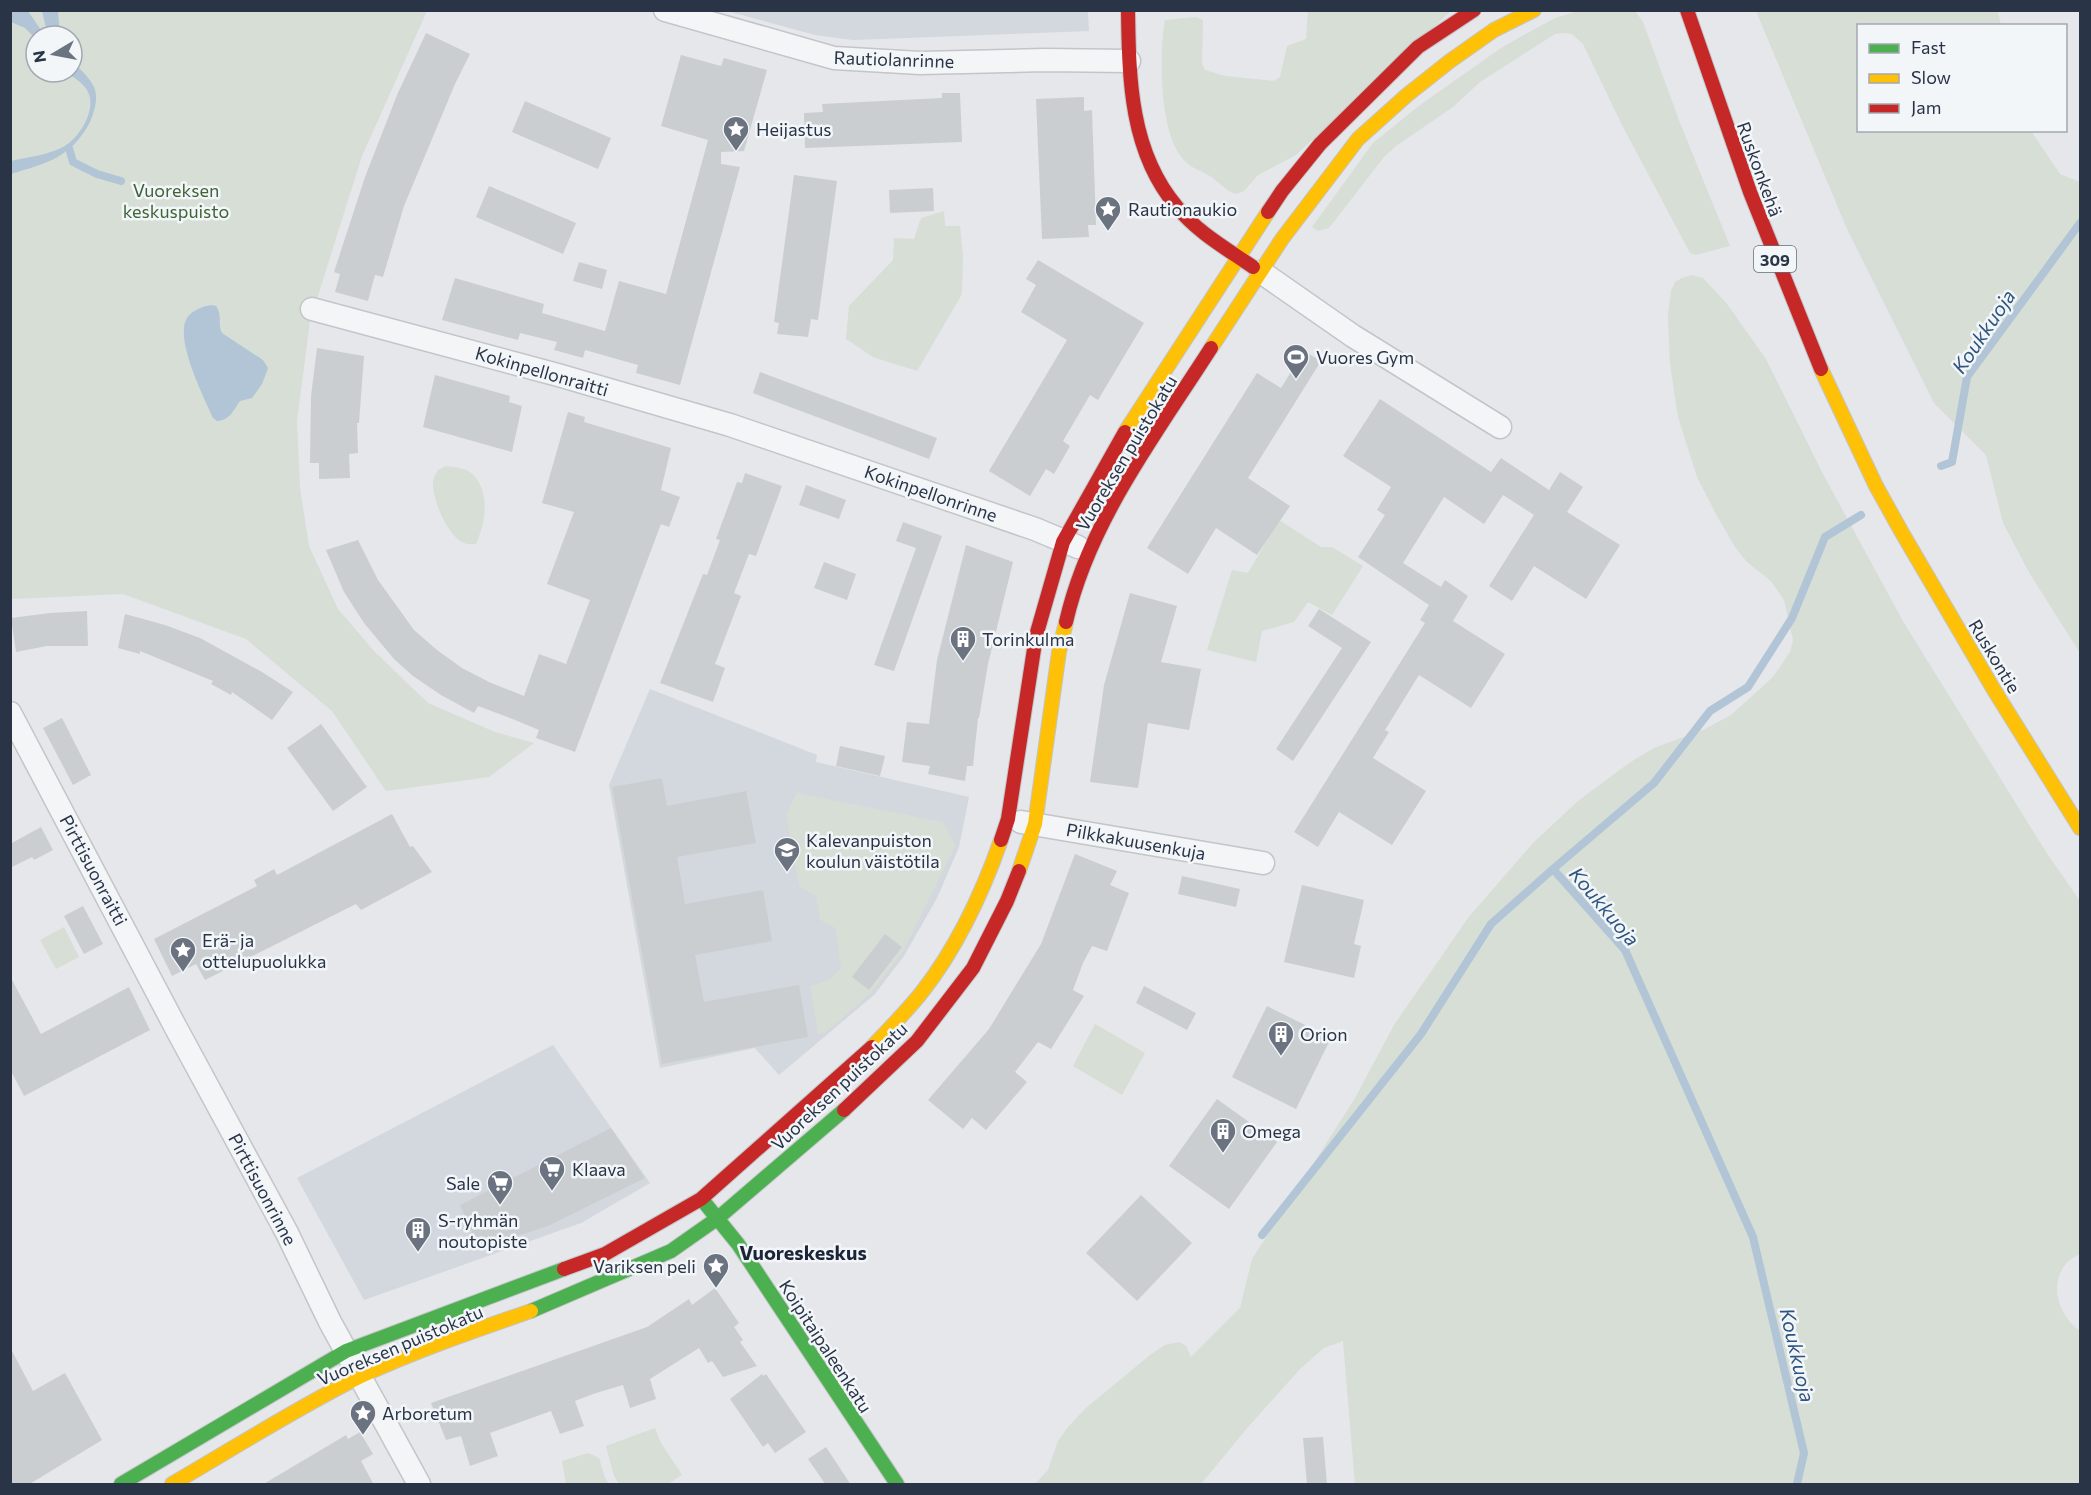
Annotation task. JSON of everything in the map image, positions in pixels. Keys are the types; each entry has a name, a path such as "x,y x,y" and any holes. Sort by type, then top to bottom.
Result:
{"main road":[{"path":"1128,10 1130,61 1137,127 1144,156 1158,184 1176,207 1200,230 1261,272"},
{"name":"Vuoreksen puistokatu","path":"121,1485 346,1351 605,1254 702,1199 866,1054 922,992 957,940 985,885 1008,819 1036,636 1064,542 1122,436 1237,256 1282,191 1320,144 1418,47 1474,10"},
{"name":"Vuoreksen puistokatu","path":"171,1485 307,1405 360,1377 451,1338 544,1306 671,1251 718,1218 853,1103 917,1041 973,968 1007,901 1035,824 1059,652 1070,604 1089,551 1105,518 1144,452 1282,239 1358,139 1407,95 1450,61 1494,30 1534,10"},
{"name":"Ruskonkehä","path":"1687,10 1713,93 1761,225 1803,330 1883,499"},
{"name":"Ruskontie","path":"1883,499 1959,632 2080,828"},
{"name":"Koipitaipaleenkatu","path":"702,1199 738,1244 897,1485"}],"street":[{"name":"Rautiolanrinne","path":"665,10 834,58 920,63 1044,60 1130,61"},
{"path":"1261,272 1353,336 1500,427"},
{"name":"Kokinpellonraitti","path":"312,309 558,375 771,438"},
{"name":"Kokinpellonrinne","path":"771,438 1035,529 1089,551"},
{"name":"Pirttisuonraitti","path":"10,713 176,1028"},
{"name":"Pilkkakuusenkuja","path":"1008,819 1263,863"},
{"name":"Pirttisuonrinne","path":"176,1028 419,1485"}],"shaded area":[{"path":"727,11 1088,11 1089,31 853,40 815,35"},
{"name":"Kalevanpuiston koulun väistötila","path":"650,689 817,755 816,762 969,797 959,847 937,898 904,956 874,995 779,1075 755,1048 660,1068 609,785"},
{"path":"553,1045 650,1183 581,1223 364,1300 297,1178"}],"green space":[{"name":"Vuoreksen keskuspuisto","path":"10,11 427,11 362,156 310,321 297,421 300,488 309,546 338,609 374,651 428,703 495,732 534,743 489,777 386,791 332,711 246,639 123,594 11,599"},
{"path":"1308,11 1451,11 1296,155 1258,175 1244,191 1232,193 1210,176 1189,165 1175,147 1165,113 1163,92 1162,52 1165,20 1196,17 1203,20 1202,64 1205,70 1225,76 1274,81 1280,77 1287,46 1306,39"},
{"path":"1578,11 1635,11 1643,22 1680,123 1730,246 1695,255 1690,253 1622,125 1583,44 1572,34 1565,33 1555,34 1480,82 1453,107 1396,146 1384,157 1329,228 1318,231 1312,227 1373,143 1420,105 1504,46 1555,18"},
{"path":"1756,11 1998,11 2001,24 1857,24 1857,132 2032,132 2060,174 2080,182 2080,653 2030,574 2003,523 1986,455 1934,403 1847,229"},
{"path":"944,211 945,226 960,226 963,255 962,294 917,371 873,357 846,339 849,306 893,260 894,238 914,239 921,218"},
{"path":"1692,275 1703,278 1727,304 1766,359 1823,474 1904,623 2046,852 2080,901 2080,1254 2069,1261 2062,1270 2057,1291 2064,1313 2080,1331 2080,1484 1355,1484 1343,1341 1324,1348 1301,1368 1201,1484 1035,1484 1048,1470 1058,1441 1086,1408 1165,1345 1179,1342 1186,1346 1191,1357 1240,1308 1252,1259 1354,1100 1394,1025 1468,918 1533,843 1578,801 1629,763 1654,748 1703,730 1731,715 1773,677 1790,652 1793,640 1784,600 1771,581 1747,562 1735,547 1717,516 1697,477 1678,417 1670,364 1668,316 1671,291 1675,282"},
{"path":"446,466 470,472 481,487 485,506 476,544 460,541 448,527 439,509 433,481 438,470"},
{"path":"1279,520 1321,547 1332,547 1363,566 1332,615 1308,602 1294,622 1262,631 1256,662 1207,650 1232,570 1248,573"},
{"path":"797,793 943,822 956,845 902,953 871,993 825,1033 818,1034 810,986 829,980 841,968 835,928 820,920 816,896 799,886 786,815"},
{"path":"64,927 79,957 56,969 40,940"},
{"path":"1095,1024 1145,1053 1122,1095 1073,1066"},
{"path":"655,1428 661,1443 682,1475 668,1484 619,1484 614,1476 606,1446"},
{"path":"588,1453 599,1458 609,1484 566,1484 562,1461"}],"water":[{"path":"11,10 28,11 37,24 24,24 24,28 11,22"},
{"path":"42,11 58,11 59,24 45,24"},
{"path":"84,74 95,90 96,102 90,122 75,144 47,162 11,174 11,161 59,149 76,136 89,113 90,97 83,85"},
{"path":"212,305 218,310 222,333 263,360 268,368 262,384 252,398 240,401 228,417 217,421 213,418 197,383 184,340 184,327 189,315 198,309"}],"building":[{"path":"426,33 470,54 455,84 404,206 383,277 375,275 368,301 335,292 340,274 334,272 365,177 397,95"},
{"path":"681,55 721,66 724,58 767,70 744,151 721,152 721,164 740,167 680,385 636,373 638,365 585,350 583,358 554,350 557,342 520,333 518,340 442,320 455,278 544,304 542,313 605,331 619,281 666,294 708,140 661,126"},
{"path":"942,93 960,93 962,142 805,148 804,113 823,112 822,104 942,98"},
{"path":"1084,97 1084,111 1092,110 1096,225 1088,225 1089,237 1042,239 1036,99"},
{"path":"525,101 611,138 598,169 512,132"},
{"path":"794,175 837,181 818,320 811,319 808,337 777,334 779,323 774,322"},
{"path":"489,186 576,223 563,254 476,217"},
{"path":"933,188 934,211 890,213 889,190"},
{"path":"1038,260 1144,323 1098,400 1090,395 1063,441 1070,446 1054,474 1046,469 1030,496 989,471 1067,340 1021,312 1036,285 1026,279"},
{"path":"579,262 607,270 602,289 573,281"},
{"path":"317,348 364,356 359,423 357,423 358,453 349,454 350,478 319,479 319,463 310,463 311,396"},
{"path":"1304,351 1321,361 1248,478 1290,506 1257,555 1216,528 1188,574 1147,548 1257,373 1281,388"},
{"path":"760,372 937,438 929,459 753,393"},
{"path":"435,375 510,396 509,402 522,406 512,452 423,427"},
{"path":"1380,399 1491,472 1501,458 1549,490 1560,472 1583,487 1567,512 1620,545 1586,599 1534,566 1512,601 1489,586 1534,515 1503,495 1484,524 1444,497 1403,563 1441,587 1445,580 1468,596 1453,621 1505,654 1471,708 1419,675 1385,730 1389,732 1373,758 1426,791 1392,845 1339,812 1318,847 1294,832 1425,623 1420,620 1429,605 1358,557 1385,515 1377,510 1391,487 1343,456"},
{"path":"568,412 585,417 584,422 671,448 661,490 680,497 669,527 661,524 575,752 536,738 539,730 515,720 478,706 474,713 413,676 394,659 364,623 344,592 326,550 358,540 378,580 414,630 462,668 524,696 539,654 566,664 590,600 547,584 574,512 542,503"},
{"path":"745,473 782,486 756,556 749,554 734,593 741,596 715,664 725,668 713,702 660,683 703,574 707,575 720,540 716,539 737,482 742,483"},
{"path":"806,485 846,500 839,519 799,505"},
{"path":"903,522 942,536 894,671 874,665 916,548 896,541"},
{"name":"Torinkulma","path":"966,545 1013,562 988,664 978,718 973,766 967,766 965,781 928,774 930,766 902,762 907,722 929,724 937,660"},
{"path":"824,562 856,574 847,600 814,588"},
{"path":"1130,593 1177,606 1161,662 1201,669 1189,730 1148,723 1138,788 1090,782 1104,685"},
{"path":"1319,609 1371,642 1293,761 1276,749 1342,648 1308,626"},
{"path":"87,611 88,646 47,646 16,652 11,618"},
{"path":"125,614 200,638 293,692 272,720 232,692 231,695 211,684 213,681 140,651 140,654 118,648"},
{"path":"62,718 91,775 73,785 43,728"},
{"path":"321,724 367,787 333,811 287,748"},
{"path":"840,746 885,756 880,776 836,766"},
{"path":"662,778 667,806 746,791 756,843 677,857 685,904 763,890 772,941 695,955 704,1002 799,985 808,1037 662,1064 612,787"},
{"path":"392,814 410,847 413,846 432,872 361,910 356,904 205,980 196,964 172,976 154,939 257,886 254,880 274,869 277,875"},
{"path":"41,827 53,850 34,860 32,857 10,868 10,844"},
{"path":"1075,854 1117,871 1110,885 1129,893 1107,951 1092,946 1073,990 1084,996 1051,1049 1038,1042 1015,1072 1027,1082 986,1130 972,1118 963,1129 928,1100 989,1029 1041,944"},
{"path":"1182,876 1240,889 1236,907 1178,894"},
{"name":"Orion","path":"1302,885 1364,900 1354,944 1361,946 1354,978 1284,962"},
{"path":"83,906 103,944 84,954 64,916"},
{"path":"885,934 902,947 869,990 852,977"},
{"path":"10,976 41,1034 129,987 150,1030 24,1096 10,1069"},
{"path":"1144,986 1196,1013 1187,1030 1136,1003"},
{"name":"Orion","path":"1267,1006 1331,1038 1296,1109 1232,1077"},
{"name":"Omega","path":"1217,1099 1277,1142 1229,1209 1169,1166"},
{"name":"Klaava","path":"611,1128 645,1178 548,1226 479,1248 460,1205"},
{"path":"1141,1195 1192,1243 1137,1301 1086,1253"},
{"path":"715,1288 739,1323 734,1327 743,1340 740,1342 757,1366 723,1377 712,1361 708,1363 699,1348 650,1379 656,1399 630,1408 623,1385 575,1401 584,1426 560,1434 551,1411 490,1433 498,1456 470,1466 461,1436 446,1440 431,1403 647,1327 689,1299 692,1305"},
{"path":"10,1347 33,1391 65,1373 102,1440 28,1485 10,1485"},
{"path":"762,1374 763,1376 766,1374 806,1432 775,1453 768,1443 763,1447 730,1399"},
{"path":"360,1432 373,1454 361,1461 374,1485 262,1485 346,1435 348,1439"},
{"path":"1323,1437 1327,1485 1307,1485 1303,1438"},
{"path":"826,1447 851,1485 826,1485 808,1459"}],"waterway":[{"path":"69,148 73,162 97,174 121,181"},
{"name":"Koukkuoja","path":"1941,466 1952,462 1967,377 2080,223"},
{"name":"Koukkuoja","path":"1797,1484 1804,1453 1753,1237 1625,950 1553,869 1654,783 1710,711 1748,687 1792,618 1825,537 1861,515"},
{"path":"1262,1235 1421,1034 1491,924 1553,869"}],"traffic: fast":[{"path":"531,1311 671,1251 718,1218 844,1110"},
{"path":"704,1202 738,1244 897,1484"},
{"path":"121,1484 346,1351 564,1269"}],"traffic: slow":[{"path":"1211,348 1282,239 1358,139 1407,95 1450,61 1494,30 1534,10"},
{"path":"1125,432 1268,212"},
{"path":"1821,369 1876,486 1901,531 1994,690 2080,828"},
{"path":"1019,871 1035,824 1059,652 1066,622"},
{"path":"872,1047 916,999 947,956 977,900 1001,840"},
{"path":"172,1484 288,1415 359,1377 423,1350 531,1311"}],"traffic: jam":[{"path":"1128,10 1129,62 1135,114 1141,139 1161,186 1194,224 1253,267"},
{"path":"1268,212 1320,144 1418,47 1474,10"},
{"path":"1687,10 1750,192 1821,369"},
{"path":"1066,622 1077,585 1107,514 1126,479 1211,348"},
{"path":"1001,840 1008,819 1036,636 1063,542 1125,432"},
{"path":"844,1110 917,1041 973,968 1007,901 1019,871"},
{"path":"564,1269 605,1254 701,1199 872,1047"}],"place":[{"name":"Heijastus","path":"736,152"},
{"name":"Rautionaukio","path":"1108,232"},
{"name":"Vuores Gym","path":"1296,380"},
{"name":"Torinkulma","path":"963,662"},
{"name":"Kalevanpuiston koulun väistötila","path":"787,873"},
{"name":"Erä- ja ottelupuolukka","path":"183,973"},
{"name":"Orion","path":"1281,1057"},
{"name":"Omega","path":"1223,1154"},
{"name":"Klaava","path":"552,1192"},
{"name":"Sale","path":"500,1206"},
{"name":"S-ryhmän noutopiste","path":"418,1253"},
{"name":"Variksen peli","path":"716,1289"},
{"name":"Arboretum","path":"363,1436"}],"district":[{"name":"Vuoreskeskus","path":"803,1252"}]}
